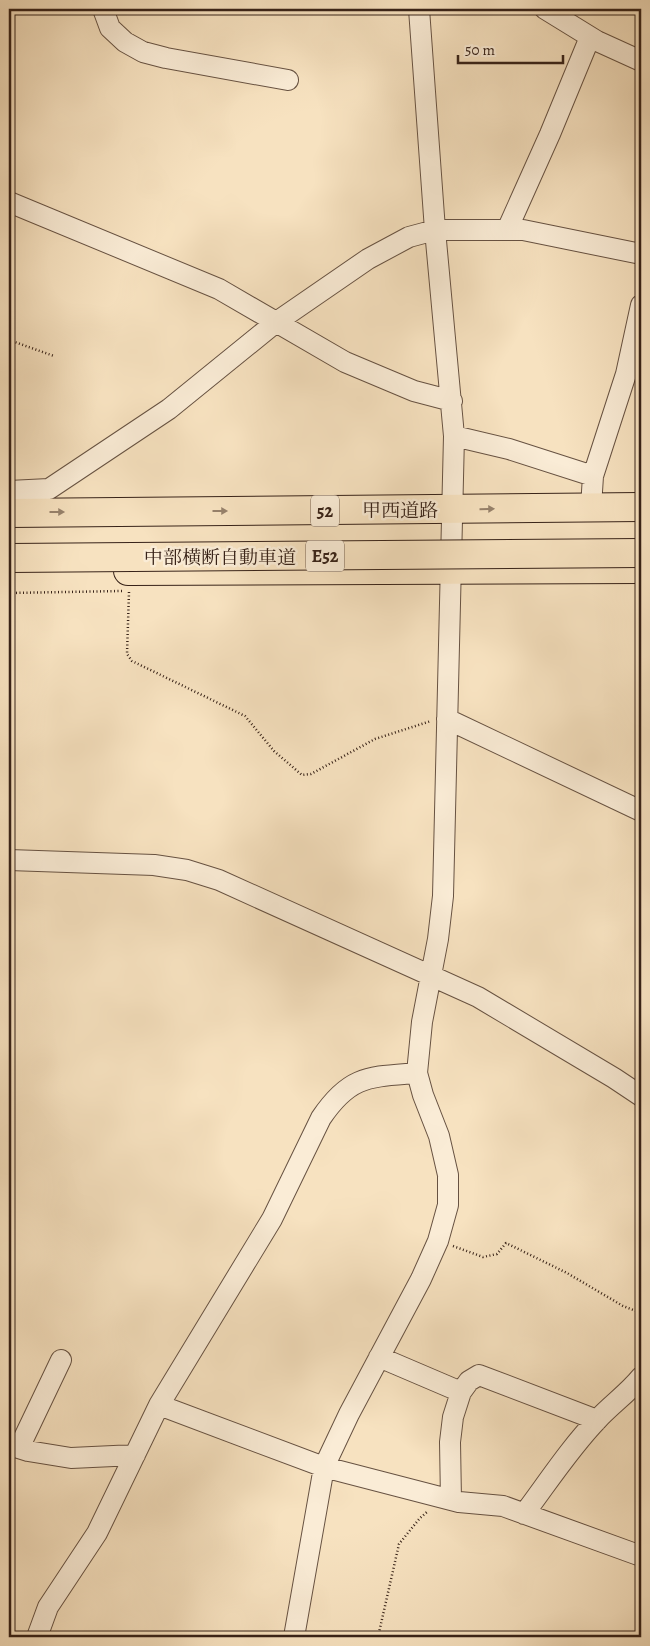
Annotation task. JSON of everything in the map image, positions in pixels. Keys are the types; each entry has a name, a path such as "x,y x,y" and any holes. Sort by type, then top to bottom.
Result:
{"highway":[{"name":"甲西道路","path":"9,513 641,507"},
{"name":"中部横断自動車道","path":"9,548 641,543"},
{"name":"中部横断自動車道","path":"9,558 641,553"},
{"path":"9,571 641,569"}],"street":[{"path":"103,9 110,28 125,42 143,52 166,58 288,80"},
{"path":"294,1637 324,1467 349,1414 421,1279 438,1241 448,1206 448,1175 439,1136 423,1095 417,1073 422,1022 432,975 443,896 454,436 435,230 419,9"},
{"path":"545,9 590,37 641,61"},
{"path":"506,230 590,37"},
{"path":"9,202 219,289 345,362 414,391 452,401"},
{"path":"9,491 49,489 169,409 275,322 368,259 409,237 435,230 523,230 641,254"},
{"path":"592,507 593,476 626,374 641,305"},
{"path":"454,436 509,449 593,476"},
{"path":"447,719 641,811"},
{"path":"9,860 154,865 187,870 219,880 478,997 641,1096"},
{"path":"37,1637 48,1607 97,1532 159,1405 272,1219 321,1118 331,1102 344,1090 358,1082 375,1077 417,1073"},
{"path":"379,1357 461,1392"},
{"path":"60,1360 14,1447 71,1458 135,1455"},
{"path":"447,1499 453,1417 461,1392 469,1381 479,1375 597,1420"},
{"path":"524,1514 597,1420 628,1392 641,1376"},
{"path":"159,1405 324,1467 447,1499 504,1506 641,1556"}],"path":[{"path":"9,340 54,356"},
{"path":"9,593 129,591 127,654 132,661 245,716 274,751 302,775 311,774 375,739 437,719 447,719"},
{"path":"438,1241 484,1257 497,1254 506,1242 567,1273 623,1306 641,1313"},
{"path":"378,1637 399,1544 420,1518 447,1499"}]}
